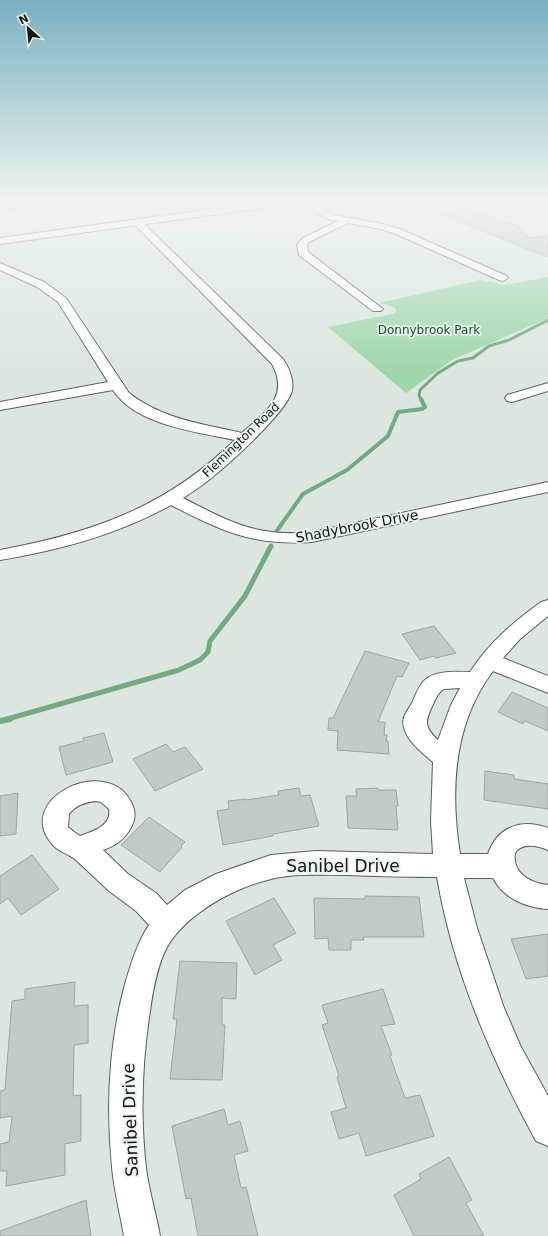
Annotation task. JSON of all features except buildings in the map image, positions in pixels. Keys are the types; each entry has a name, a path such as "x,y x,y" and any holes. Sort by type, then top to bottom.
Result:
{"street":[{"name":"Flemington Road","path":"0,555 52,545 80,537 121,522 172,499 210,471 275,410 281,401 287,386 283,370 278,362 173,258"},
{"path":"307,258 377,309"},
{"path":"457,258 503,278"},
{"path":"0,266 6,273 45,286 62,300 116,385 130,402 149,413 245,438"},
{"path":"0,406 116,385"},
{"path":"512,398 548,387"},
{"name":"Shadybrook Drive","path":"172,499 246,534 277,539 295,539 312,537 548,487"},
{"path":"548,606 527,621 506,640 482,670 457,717 445,758 442,818 448,866 463,931 491,1016 516,1070 548,1129"},
{"path":"445,758 427,743 420,735 416,727 415,720 428,692 434,685 482,670 548,685"},
{"path":"548,839 528,835 516,837 506,844 501,854 501,866 507,878 518,888 532,895 548,897"},
{"path":"80,847 116,880 147,903 166,925"},
{"name":"Sanibel Drive","path":"142,1236 129,1168 125,1090 128,1049 137,996 147,959 157,938 166,925 183,908 195,899 226,883 270,868 316,863 501,866"}],"green space":[{"name":"Donnybrook Park","path":"548,277 548,318 452,360 406,393 328,327 396,312 395,308 379,303 481,280 505,285"}],"waterway":[{"path":"421,400 419,395 420,390 438,373 458,361 473,358 489,346 509,340 548,320"},
{"path":"276,532 303,494 347,470 388,436 398,412 422,409 425,407 421,399"},
{"path":"4,720 179,670 200,660 208,652 210,641 245,596 271,546"},
{"path":"0,721 10,719"}]}
